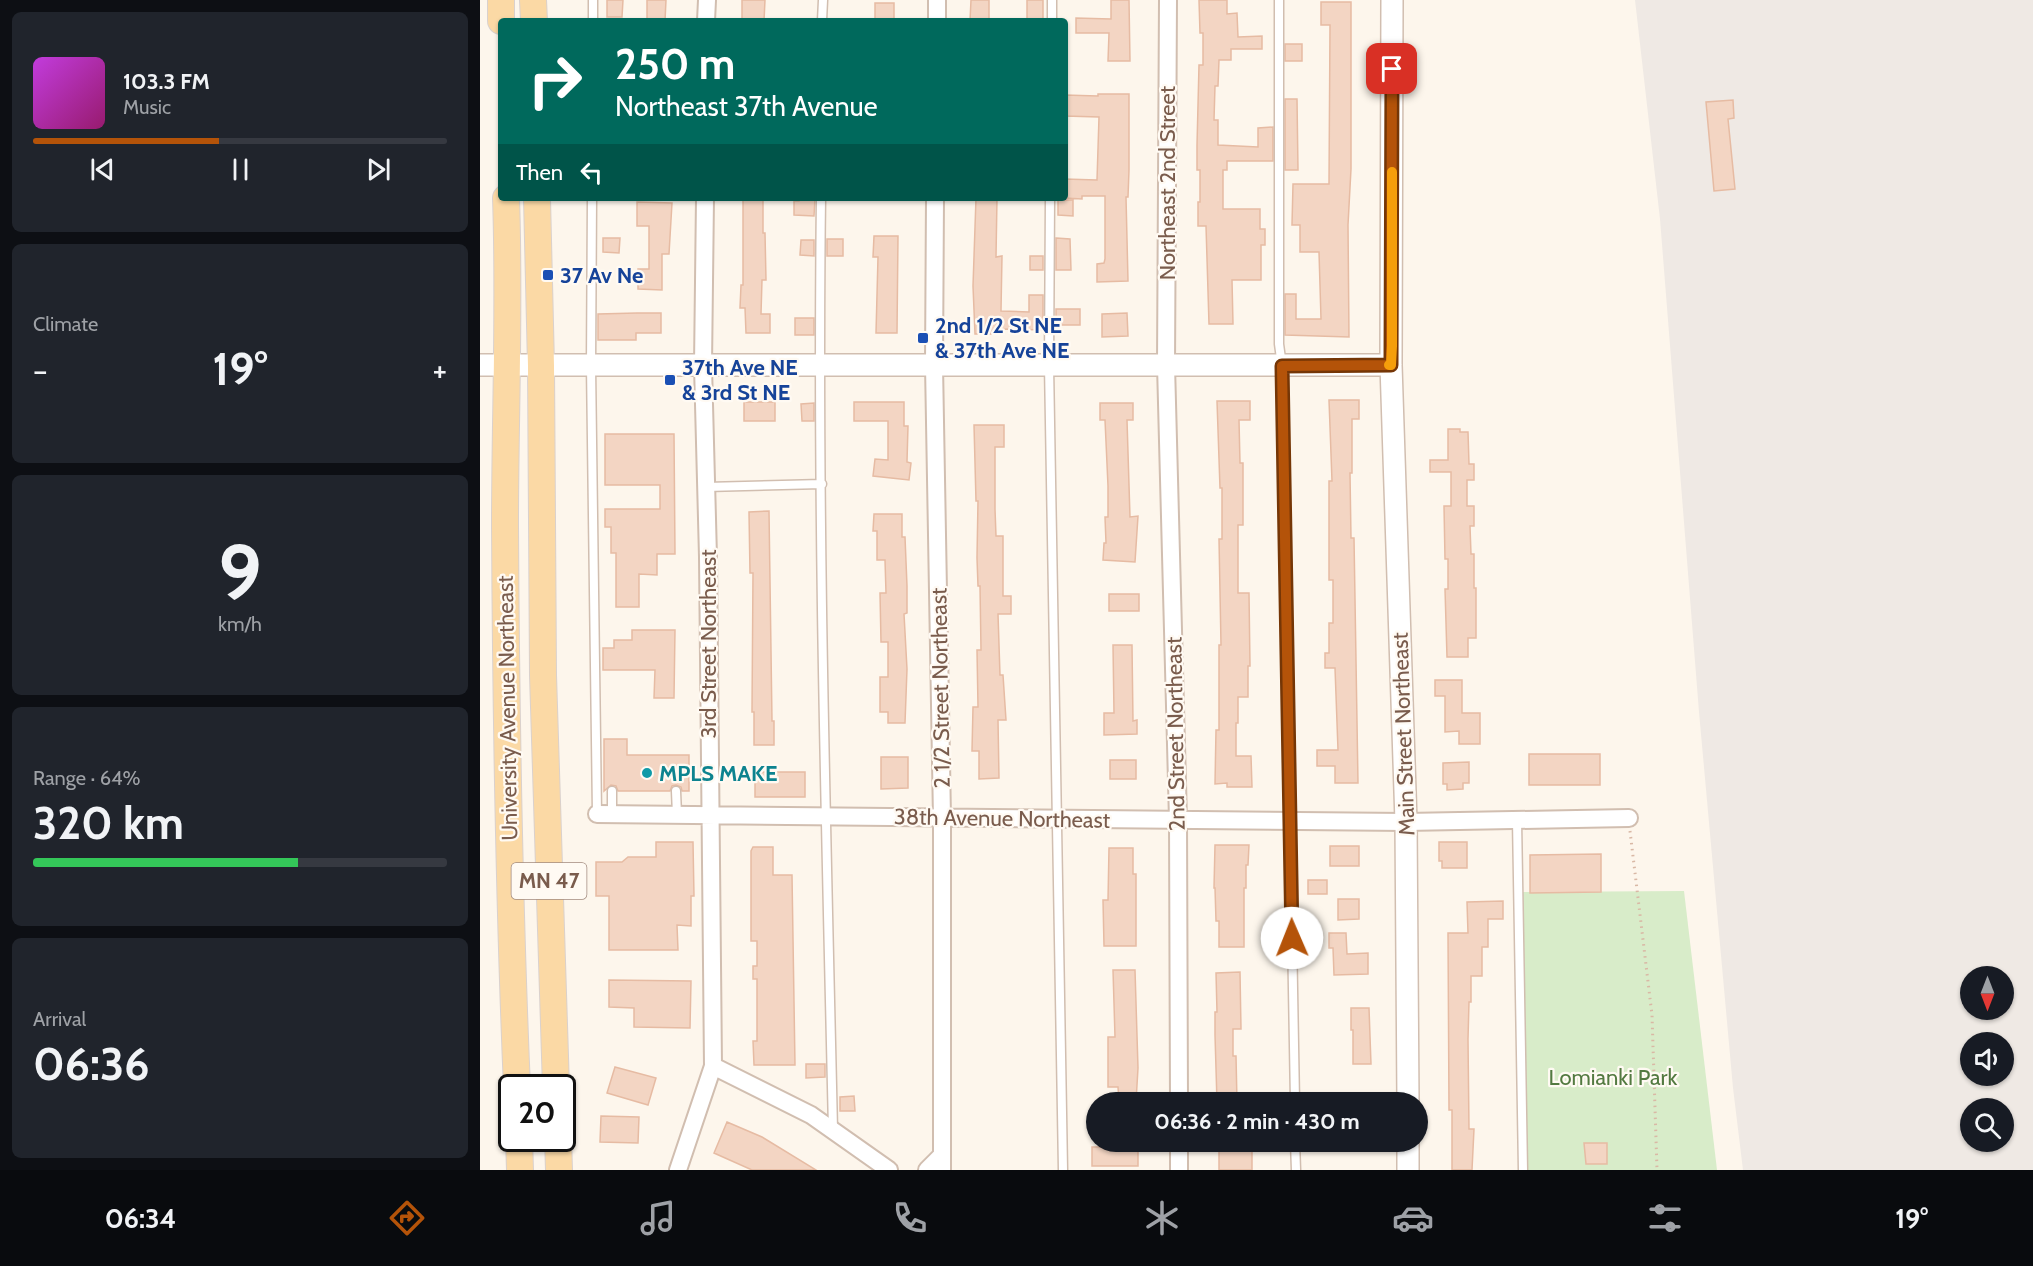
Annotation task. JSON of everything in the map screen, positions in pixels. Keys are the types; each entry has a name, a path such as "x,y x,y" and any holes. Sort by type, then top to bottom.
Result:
{"main road":[{"path":"501,0 501,18"},
{"path":"533,0 534,18"},
{"name":"MN 47","path":"506,201 507,365"},
{"name":"MN 47","path":"537,201 541,366"},
{"name":"University Avenue Northeast","path":"507,365 505,522 507,728 511,946 516,1074"},
{"name":"University Avenue Northeast","path":"541,366 543,675 556,1074"},
{"path":"519,1152 520,1170"},
{"path":"558,1152 559,1170"}],"street":[{"path":"706,18 707,0"},
{"path":"937,0 937,18"},
{"name":"Northeast 2nd Street","path":"1166,365 1168,0"},
{"name":"Main Street Northeast","path":"1392,0 1391,365 1406,822 1408,1092"},
{"name":"3rd Street Northeast","path":"678,1170 713,1066 703,366 705,201"},
{"name":"2 1/2 Street Northeast","path":"927,1170 942,1162 942,818 934,365 935,201"},
{"path":"480,365 1391,365"},
{"name":"2nd Street Northeast","path":"1166,365 1178,820 1179,1092"},
{"name":"38th Avenue Northeast","path":"605,814 1406,822 1629,818"},
{"path":"713,1066 811,1115 889,1170"},
{"path":"1179,1152 1179,1170"},
{"path":"1408,1152 1408,1170"}],"lane":[{"path":"593,0 593,18"},
{"path":"822,18 823,0"},
{"path":"1052,0 1052,18"},
{"path":"1280,0 1279,344 1282,366 1295,1092"},
{"path":"592,201 591,366 605,814"},
{"path":"820,201 819,365 826,816 834,1131"},
{"path":"1050,201 1056,819 1063,1170"},
{"path":"706,487 822,484"},
{"path":"605,814 612,791"},
{"path":"676,791 677,815"},
{"path":"1517,820 1523,1170"},
{"path":"1295,1152 1296,1170"}],"path":[{"path":"1629,818 1652,1015 1657,1170"}],"shaded area":[{"path":"1635,0 2033,0 2033,1170 1743,1170 1733,1088 1699,712 1660,219"}],"green space":[{"name":"Lomianki Park","path":"1684,891 1717,1170 1522,1170 1522,892"}],"building":[{"path":"607,0 623,0 622,17 607,17"},
{"path":"647,0 666,0 665,18 647,18"},
{"path":"742,0 765,0 764,18 742,18"},
{"path":"971,0 989,0 989,18 970,18"},
{"path":"1027,0 1043,0 1043,18 1027,18"},
{"path":"1111,0 1129,0 1130,61 1108,61 1109,33 1076,33 1076,18 1111,19"},
{"path":"1199,0 1227,0 1227,14 1237,13 1238,37 1262,36 1262,49 1231,49 1231,60 1219,60 1218,86 1215,86 1214,120 1218,120 1218,145 1258,147 1258,128 1273,127 1273,161 1227,161 1227,170 1223,170 1223,209 1260,209 1260,229 1265,229 1265,245 1261,245 1261,280 1232,280 1233,324 1209,324 1206,226 1198,226 1198,202 1200,202 1200,170 1197,170 1199,65 1203,65 1203,33 1200,33"},
{"path":"1321,2 1351,2 1349,337 1285,335 1285,294 1296,294 1296,319 1321,319 1319,252 1300,252 1300,225 1292,225 1293,184 1329,184 1330,25 1321,25"},
{"path":"875,3 894,3 894,18 875,18"},
{"path":"1285,44 1302,44 1302,61 1285,61"},
{"path":"1098,94 1129,94 1129,170 1128,197 1126,197 1128,281 1097,282 1097,264 1104,263 1105,259 1105,196 1068,198 1068,179 1097,180 1099,117 1068,116 1068,95 1098,96"},
{"path":"1285,99 1297,99 1298,170 1285,170"},
{"path":"1733,100 1734,118 1728,119 1735,189 1714,191 1706,102"},
{"path":"1073,200 1073,216 1058,215 1058,201"},
{"path":"743,201 763,201 766,280 762,280 761,314 770,314 770,333 746,333 745,308 740,308 741,285 743,285"},
{"path":"794,201 815,201 814,216 794,215"},
{"path":"976,201 997,201 996,257 1002,256 1001,311 1029,312 1029,295 1043,295 1043,330 1003,329 1003,334 975,334 973,286"},
{"path":"637,202 672,203 669,254 662,254 662,290 638,289 638,269 649,269 649,226 637,226"},
{"path":"874,236 898,236 897,333 876,333 878,257 873,257"},
{"path":"603,238 620,238 619,253 603,252"},
{"path":"1056,238 1070,239 1071,270 1056,270"},
{"path":"827,239 843,239 843,256 827,256"},
{"path":"801,240 814,240 814,256 800,255"},
{"path":"1030,256 1043,256 1043,270 1030,270"},
{"path":"1056,309 1080,309 1080,325 1056,325"},
{"path":"661,313 661,333 636,333 636,340 598,340 598,314"},
{"path":"1127,313 1128,336 1102,337 1102,314"},
{"path":"795,318 814,318 814,335 795,335"},
{"path":"1329,400 1359,400 1359,419 1352,419 1352,473 1350,473 1351,538 1354,538 1358,783 1335,783 1335,766 1317,766 1317,750 1338,750 1335,668 1325,668 1325,653 1329,653 1329,623 1333,623 1333,580 1329,580 1329,481 1332,481"},
{"path":"1217,401 1250,401 1250,420 1239,420 1240,463 1243,463 1243,525 1238,525 1238,593 1249,593 1250,666 1248,666 1248,697 1238,697 1236,756 1251,756 1252,787 1227,787 1227,783 1215,784 1216,730 1219,730 1219,645 1221,645 1219,539 1222,539 1222,488 1220,488"},
{"path":"744,402 775,402 775,421 744,421"},
{"path":"854,402 904,402 904,426 908,426 907,462 911,463 909,480 873,476 875,459 888,460 888,421 854,421"},
{"path":"814,403 814,421 802,421 801,404"},
{"path":"1100,403 1133,403 1133,420 1127,420 1130,517 1138,516 1135,562 1103,560 1104,543 1106,543 1105,517 1108,517 1108,486 1105,420 1100,420"},
{"path":"974,425 1004,425 1004,447 995,447 996,536 1003,536 1003,596 1011,596 1011,614 998,614 1000,675 1003,675 1006,720 998,720 999,778 979,779 979,751 972,751 973,707 978,707 977,650 981,650"},
{"path":"1448,429 1468,432 1469,464 1474,464 1474,480 1467,480 1467,506 1474,506 1474,526 1470,526 1471,554 1474,554 1474,588 1476,588 1476,638 1468,638 1468,657 1447,657 1445,589 1448,589 1448,559 1445,559 1444,506 1451,506 1451,472 1430,472 1430,460 1448,460"},
{"path":"605,434 674,434 675,554 657,554 657,575 639,574 639,607 616,607 616,553 611,553 611,527 605,527 605,509 660,509 660,485 605,485"},
{"path":"769,511 774,745 754,745 754,712 752,712 753,573 750,573 749,512"},
{"path":"874,514 902,514 907,586 907,613 904,614 907,669 905,723 888,723 888,712 880,712 880,677 888,677 888,642 881,642 880,593 886,593 885,560 877,560 877,531 873,531"},
{"path":"1109,594 1139,594 1139,611 1109,611"},
{"path":"632,630 675,630 674,698 654,698 655,670 603,670 603,648 614,648 614,640 632,640"},
{"path":"1113,645 1132,645 1133,721 1137,720 1137,734 1104,735 1104,713 1114,713"},
{"path":"1435,680 1462,680 1462,713 1480,713 1480,744 1459,744 1459,731 1445,732 1445,696 1435,696"},
{"name":"MPLS MAKE","path":"604,739 627,739 627,755 689,755 689,791 682,791 681,787 676,785 672,786 670,791 618,791 616,786 611,785 604,791"},
{"path":"1529,754 1600,754 1600,785 1529,785"},
{"path":"881,757 908,757 908,788 881,789"},
{"path":"1110,760 1136,760 1136,779 1110,779"},
{"path":"1469,762 1469,783 1463,783 1463,789 1447,790 1447,784 1443,784 1443,763"},
{"path":"755,772 805,772 805,797 755,797"},
{"path":"656,842 693,842 694,896 691,896 691,926 677,925 678,950 609,950 609,896 596,896 596,862 622,862 628,857 656,857"},
{"path":"1439,842 1467,842 1467,868 1442,868 1442,861 1439,861"},
{"path":"1215,845 1249,845 1246,888 1244,888 1244,947 1219,947 1219,921 1216,921 1214,888"},
{"path":"1330,846 1359,846 1359,866 1330,866"},
{"path":"753,847 773,847 773,875 792,875 795,1065 754,1065 753,1041 757,1041 757,979 753,979 753,966 757,966 757,941 751,941 751,851"},
{"path":"1109,848 1133,848 1133,874 1136,874 1136,946 1104,946 1103,900 1108,900"},
{"path":"1601,854 1601,892 1530,893 1530,855"},
{"path":"1308,880 1327,880 1327,894 1308,894"},
{"path":"1338,899 1359,899 1359,919 1338,920"},
{"path":"1503,901 1503,919 1488,919 1488,947 1482,947 1482,976 1471,976 1468,1039 1469,1129 1474,1129 1472,1170 1452,1170 1452,1110 1449,1110 1448,933 1468,933 1467,902"},
{"path":"1329,933 1346,933 1347,954 1368,953 1368,974 1334,975 1333,948 1329,948"},
{"path":"1113,970 1135,970 1137,1092 1118,1092 1118,1087 1108,1087 1108,1037 1115,1037"},
{"path":"1240,972 1241,1029 1233,1029 1237,1092 1217,1092 1216,973"},
{"path":"609,980 691,981 690,1028 634,1027 634,1008 609,1007"},
{"path":"1351,1008 1369,1008 1371,1064 1353,1064"},
{"path":"806,1064 825,1064 825,1077 806,1078"},
{"path":"615,1067 656,1078 648,1105 607,1093"},
{"path":"854,1096 855,1111 840,1111 840,1097"},
{"path":"601,1116 639,1117 638,1143 600,1142"},
{"path":"727,1122 762,1137 816,1170 752,1170 714,1153"},
{"path":"1584,1143 1607,1143 1607,1164 1586,1164"},
{"path":"1092,1152 1138,1152 1138,1166 1092,1166"},
{"path":"1219,1152 1252,1152 1252,1170 1219,1170"}],"slow traffic":[{"path":"1389,365 1391,365 1392,346 1392,172"}],"place":[{"name":"37 Av Ne","path":"548,275"},
{"name":"2nd 1/2 St NE & 37th Ave NE","path":"923,338"},
{"name":"37th Ave NE & 3rd St NE","path":"670,380"},
{"name":"MPLS MAKE","path":"647,773"}],"route":[{"path":"1292,938 1282,366 1391,365 1392,69"}]}
